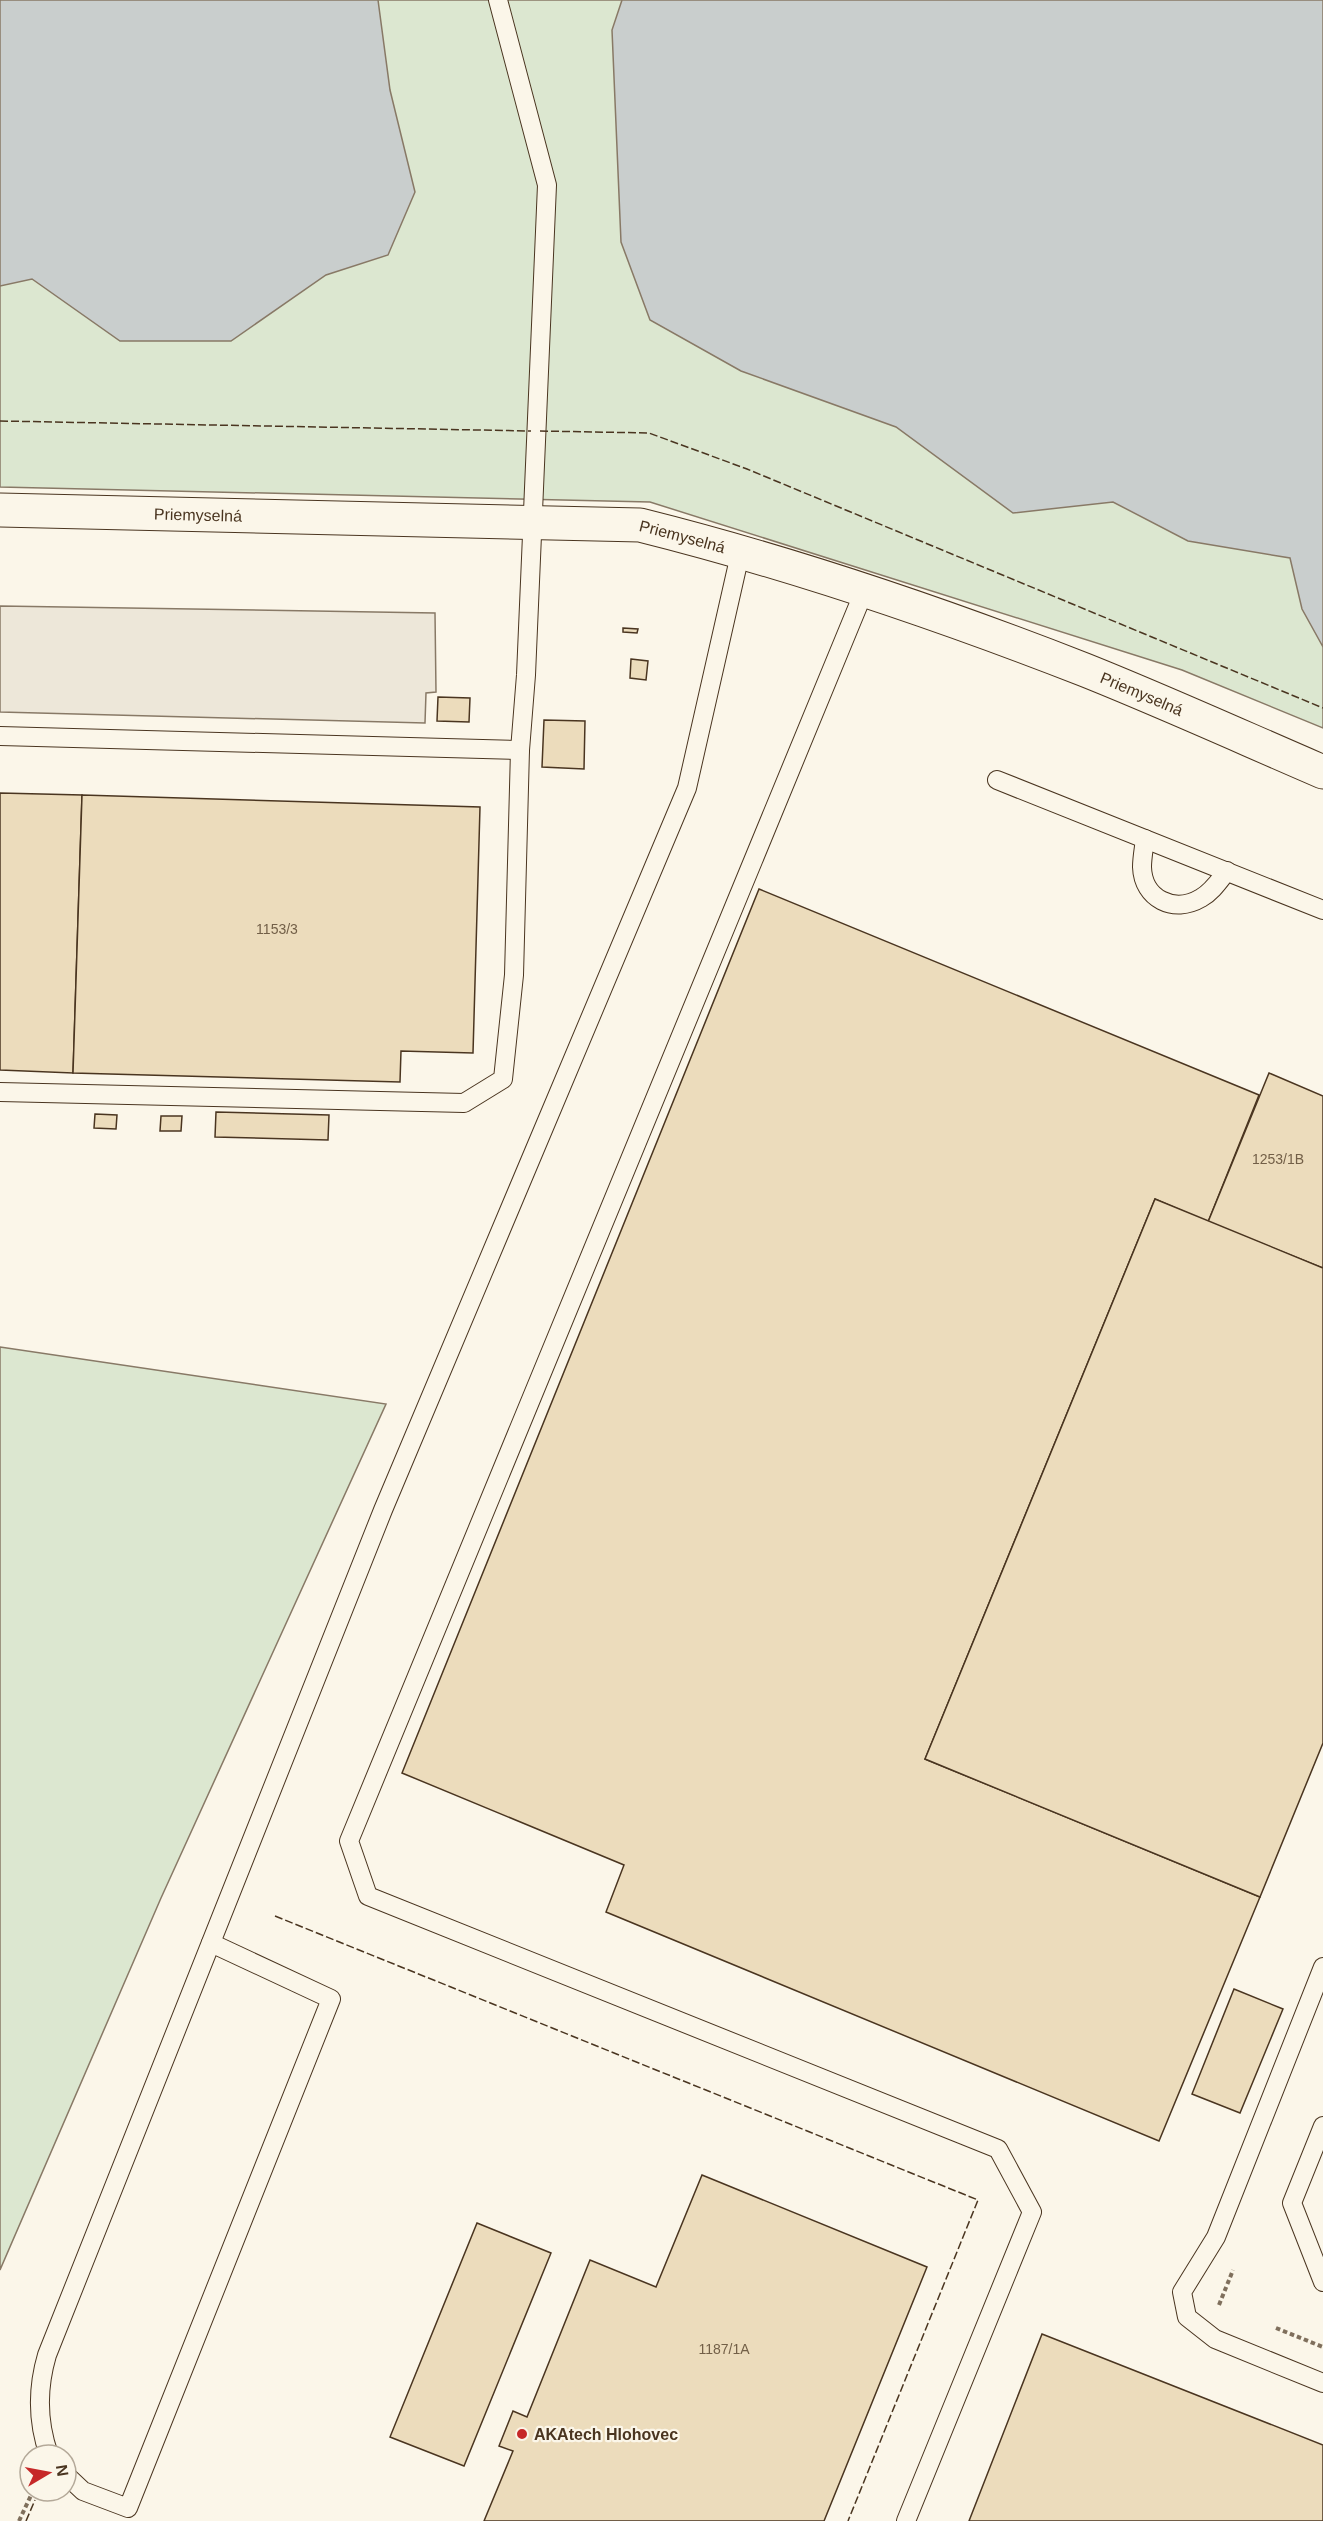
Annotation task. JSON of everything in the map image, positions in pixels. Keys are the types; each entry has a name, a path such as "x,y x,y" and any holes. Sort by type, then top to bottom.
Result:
{"street":[{"name":"Priemyselná","path":"0,510 640,525 741,550 865,589 1085,671 1323,772"}],"lane":[{"path":"0,1092 464,1103 503,1079 514,975 520,750 526,675 547,185 498,0"},
{"path":"45,2443 39,2410 39,2380 47,2355 383,1510 687,788 741,550"},
{"path":"865,589 349,1841 368,1896 998,2149 1032,2212 906,2521"},
{"path":"0,736 520,750"},
{"path":"997,780 1323,910"},
{"path":"1145,839 1142,867 1148,890 1162,903 1178,906 1201,899 1227,871"},
{"path":"78,2486 125,2514 331,1999 211,1943"},
{"path":"1323,1967 1216,2237 1182,2292 1187,2317 1215,2339 1323,2383"},
{"path":"1323,2126 1292,2203 1323,2282"}],"path":[{"path":"19,2521 27,2503"}],"green space":[{"path":"0,0 1323,0 1323,728 1182,670 650,502 0,487"},
{"path":"0,1347 386,1404 161,1898 0,2270"}],"shaded area":[{"path":"0,0 378,0 390,90 415,192 388,255 326,275 231,341 120,341 32,279 0,286"},
{"path":"622,0 1323,0 1323,647 1302,609 1290,558 1188,541 1113,502 1013,513 896,427 741,371 650,320 621,242 612,30"},
{"path":"0,606 435,613 436,692 426,693 425,723 0,712"}],"building":[{"path":"623,628 638,629 637,633 623,632"},
{"path":"631,659 648,661 646,680 630,678"},
{"path":"438,697 470,698 469,722 437,721"},
{"path":"544,720 585,721 584,769 542,767"},
{"path":"0,793 82,795 73,1073 0,1070"},
{"path":"82,795 480,807 473,1053 401,1051 400,1082 73,1073"},
{"path":"759,889 1259,1095 1208,1222 1155,1199 925,1759 1260,1897 1159,2141 606,1912 624,1865 402,1773"},
{"path":"1269,1073 1323,1096 1323,1268 1208,1222"},
{"path":"216,1112 329,1115 328,1140 215,1137"},
{"path":"95,1114 117,1115 116,1129 94,1128"},
{"path":"161,1116 182,1116 181,1131 160,1131"},
{"path":"1155,1199 1323,1268 1323,1743 1260,1897 925,1759"},
{"path":"1234,1989 1283,2009 1240,2113 1192,2094"},
{"path":"702,2175 927,2267 824,2521 484,2521 513,2451 499,2446 513,2411 527,2417 590,2260 656,2287"},
{"path":"477,2223 551,2253 464,2466 390,2437"},
{"path":"1042,2334 1323,2445 1323,2521 969,2521"}],"fence":[{"path":"0,421 531,431"},
{"path":"540,431 649,433 747,469 1323,708"},
{"path":"275,1916 978,2200 848,2521"},
{"path":"26,2521 34,2503"}],"place":[{"name":"AKAtech Hlohovec","path":"522,2434"}]}
